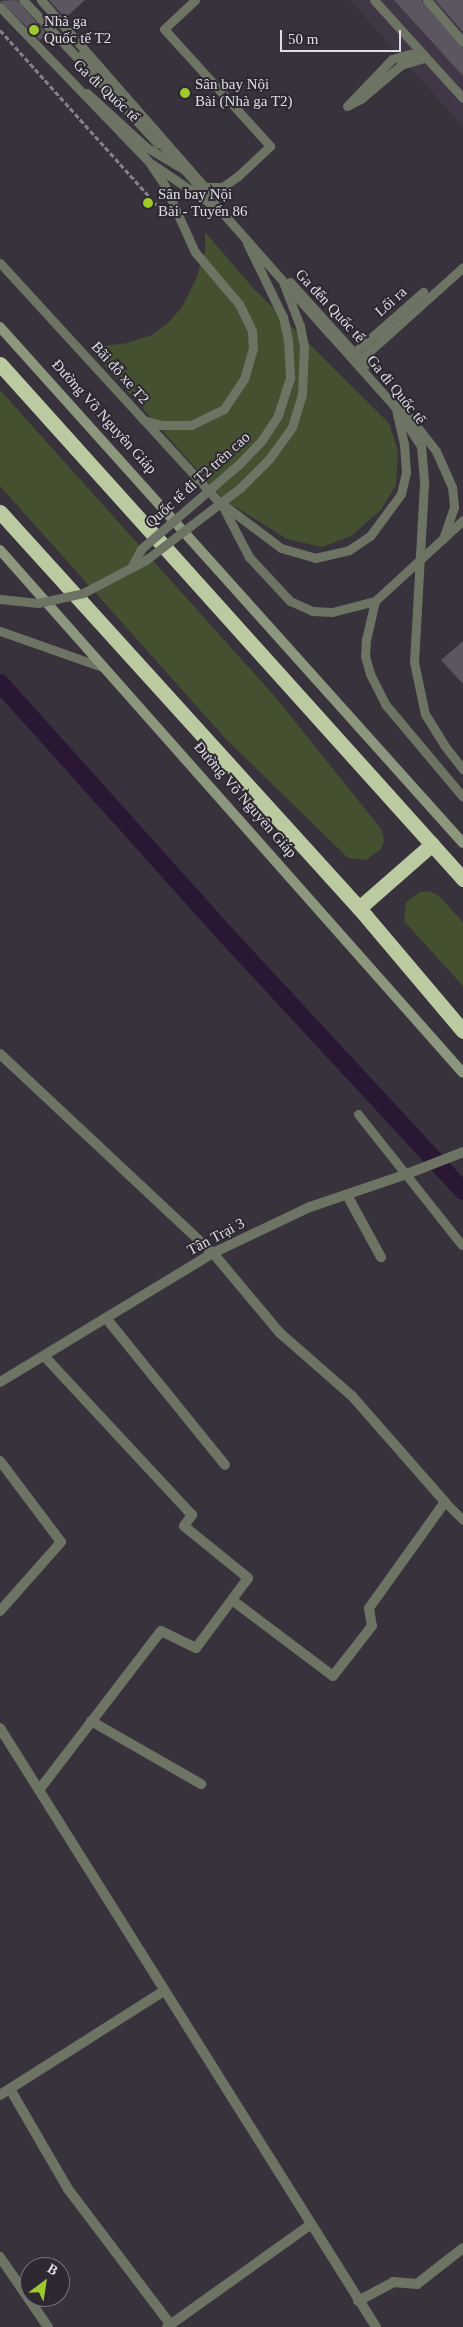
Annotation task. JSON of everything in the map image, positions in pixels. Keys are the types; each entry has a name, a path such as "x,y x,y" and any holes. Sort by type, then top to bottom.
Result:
{"highway":[{"path":"0,364 463,879"},
{"name":"Đường Võ Nguyên Giáp","path":"0,512 359,908 463,1031"},
{"path":"0,522 39,555"},
{"path":"359,908 432,844"}],"main road":[{"name":"Đường Võ Nguyên Giáp","path":"0,327 463,843"},
{"name":"Đường Võ Nguyên Giáp","path":"0,550 463,1073"}],"street":[{"path":"0,1054 213,1253 280,1333 352,1396 446,1502 369,1608 372,1626 333,1676 232,1600"},
{"name":"Tân Trại 3","path":"0,1382 213,1253 310,1207 408,1174 463,1152"},
{"path":"347,1195 381,1257"},
{"path":"106,1318 225,1465"},
{"path":"38,1790 161,1631 196,1648 248,1578 184,1526 192,1515 44,1356"},
{"path":"0,1461 61,1542 0,1611"},
{"path":"91,1721 201,1784"},
{"path":"0,1728 310,2225 376,2327"},
{"path":"0,2095 164,1991"},
{"path":"10,2089 68,2189 169,2326 310,2225"},
{"path":"358,2301 393,2282 417,2284 463,2248"},
{"path":"0,2257 48,2327"}],"lane":[{"path":"23,0 140,128 205,187 222,188 238,176 270,146 164,29 195,0"},
{"name":"Ga đi Quốc tế","path":"35,0 247,243 396,408 421,446 424,484 414,662 424,714 444,745 463,769"},
{"name":"Ga đến Quốc tế","path":"41,0 244,231 411,416 445,466 452,487 454,507 443,539 375,601 332,612 312,611 290,601 249,557 220,501"},
{"path":"374,0 463,98"},
{"path":"427,0 463,42"},
{"name":"Ga đi Quốc tế","path":"0,1 84,90 146,147 183,169"},
{"path":"0,7 149,162 165,186 195,252 246,318 253,348 242,385 218,413 198,424 184,426 161,425 144,420"},
{"path":"347,106 362,98 401,65 426,57"},
{"path":"149,162 187,185 244,231"},
{"name":"Quốc tế đi T2 trên cao","path":"132,566 142,549 238,465 262,440 278,415 290,378 288,340 283,317 247,243"},
{"name":"Bãi đỗ xe T2","path":"0,263 220,501"},
{"path":"358,356 463,267"},
{"name":"Ga đến Quốc tế","path":"0,599 38,603 83,592 146,560 241,486 285,439 299,412 302,395 304,346 300,326 277,268"},
{"name":"Lối ra","path":"358,356 423,292"},
{"name":"Quốc tế đi T2 trên cao","path":"220,501 281,548 315,558 349,550 370,536 391,512 401,494 404,480 404,444 396,408"},
{"path":"443,539 463,520"},
{"path":"375,601 366,639 365,656 370,674 385,704 463,797"},
{"path":"0,631 105,668"},
{"path":"358,1114 408,1174 462,1245"},
{"path":"446,1502 463,1520"}],"path":[{"path":"0,30 156,205"}],"shaded area":[{"path":"350,0 463,0 463,127"}],"green space":[{"path":"205,232 254,289 389,423 398,451 396,485 381,510 351,536 322,547 287,539 224,500 89,348 127,343 152,335 169,322 182,307 196,279 205,251"},
{"path":"0,390 277,699 382,830 384,841 381,849 366,860 348,858 226,739 0,486"},
{"path":"429,891 439,896 463,922 463,986 404,921 406,902 420,892"}],"building":[{"path":"17,0 47,34 40,40 0,1"},
{"path":"49,0 85,0 65,18"},
{"path":"394,0 421,0 463,48 463,76"},
{"path":"435,0 463,0 463,32"},
{"path":"463,641 463,684 441,660"}],"waterway":[{"path":"0,683 228,937 463,1191"}],"place":[{"name":"Nhà ga Quốc tế T2","path":"34,30"},
{"name":"Sân bay Nội Bài (Nhà ga T2)","path":"185,93"},
{"name":"Sân bay Nội Bài - Tuyến 86","path":"148,203"}]}
